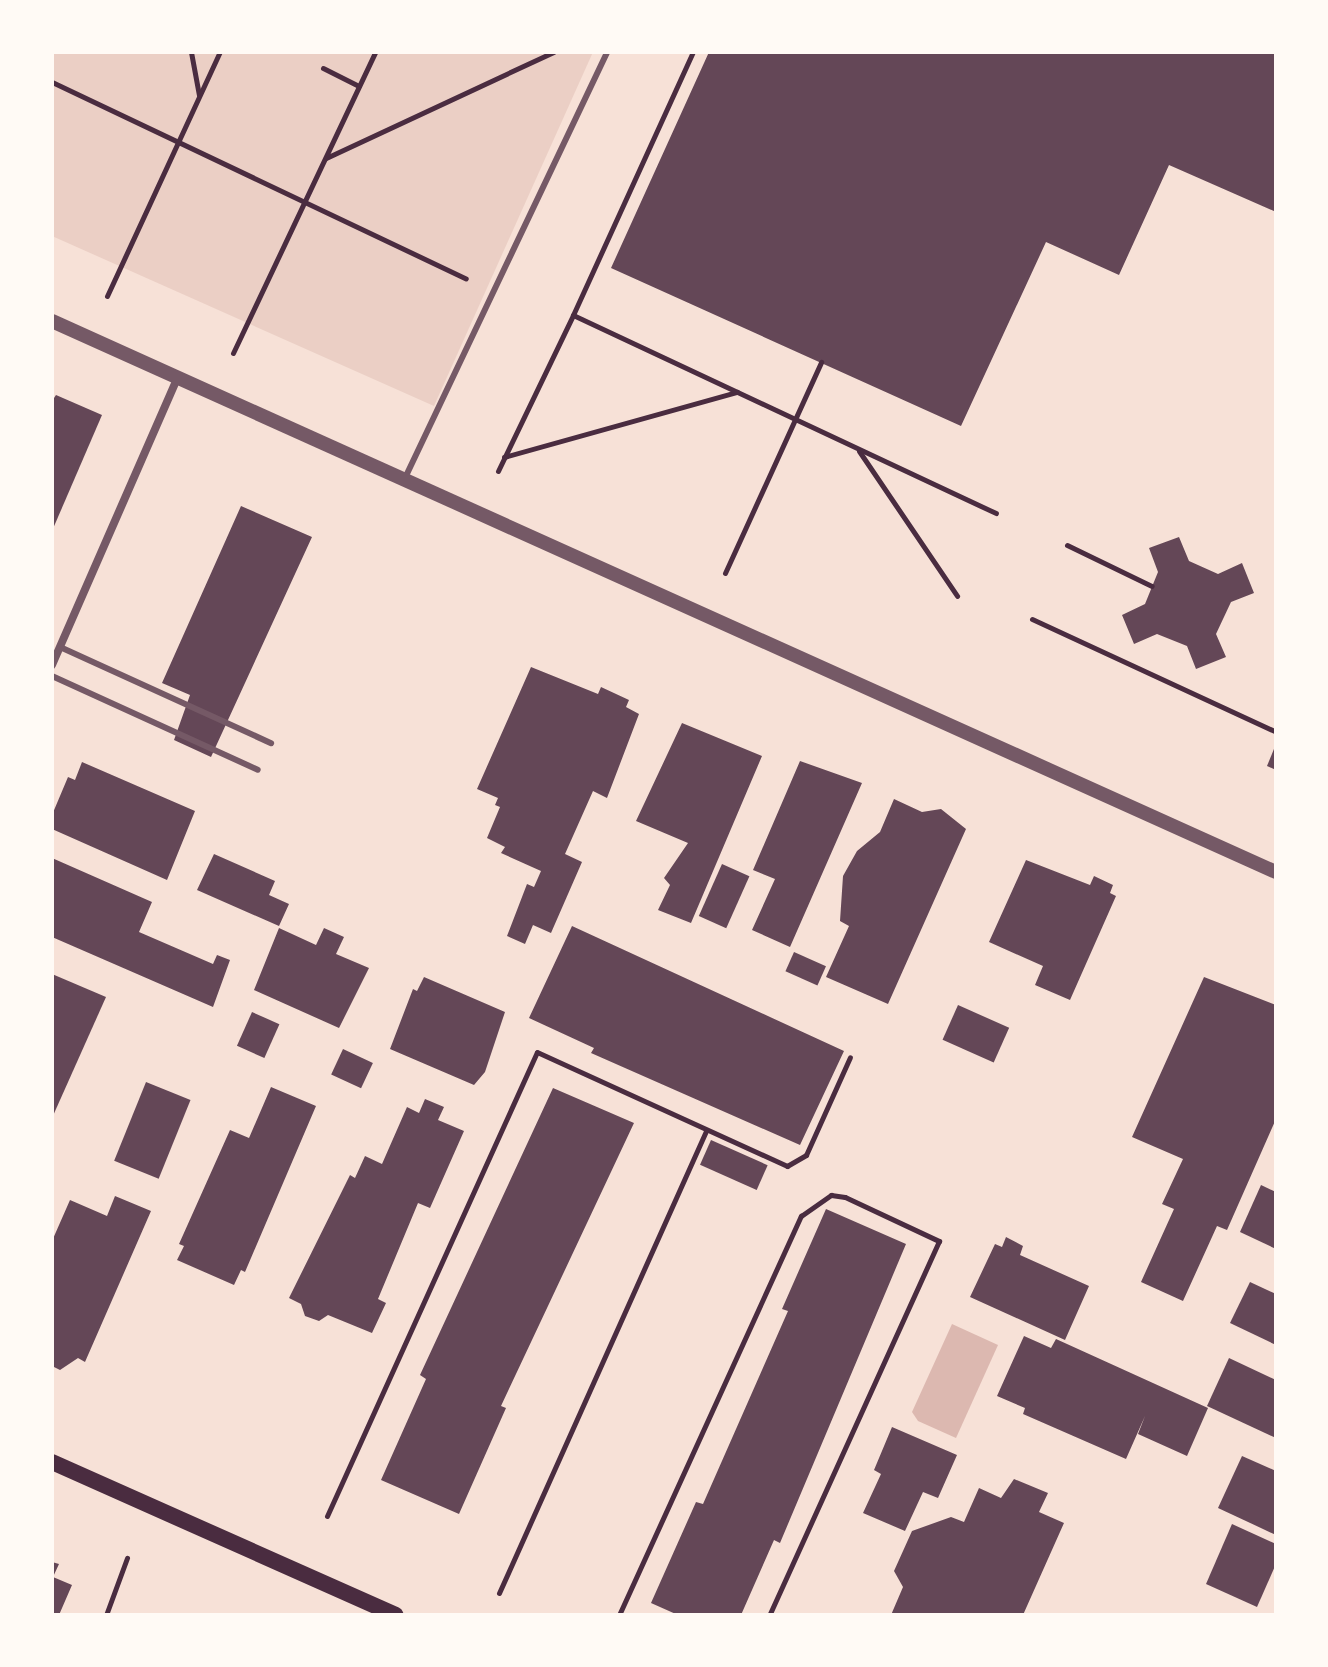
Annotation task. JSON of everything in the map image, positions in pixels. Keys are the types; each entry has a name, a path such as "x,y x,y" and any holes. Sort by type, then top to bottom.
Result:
{"main road":[{"path":"52,1462 396,1615"}],"street":[{"path":"52,321 1276,872"},
{"path":"52,665 179,376"}],"lane":[{"path":"405,478 607,52"},
{"path":"60,647 271,743"},
{"path":"52,676 258,770"}],"path":[{"path":"191,52 200,95"},
{"path":"107,296 220,52"},
{"path":"233,353 375,52"},
{"path":"325,159 553,52"},
{"path":"498,471 693,52"},
{"path":"323,68 359,86"},
{"path":"52,82 492,292"},
{"path":"573,315 996,513"},
{"path":"725,573 821,362"},
{"path":"504,457 738,392"},
{"path":"857,448 957,596"},
{"path":"1067,545 1152,586"},
{"path":"1032,619 1276,732"},
{"path":"327,1516 537,1052 778,1165 795,1166 806,1155 850,1057"},
{"path":"499,1593 706,1131"},
{"path":"619,1615 801,1216 831,1195 845,1197 939,1241 769,1615"},
{"path":"106,1615 127,1558"}],"shaded area":[{"path":"52,52 593,52 434,406 52,236"},
{"path":"952,1324 998,1345 956,1438 918,1421 912,1412"}],"building":[{"path":"709,52 1276,52 1276,212 1169,165 1119,275 1046,242 961,426 611,268"},
{"path":"56,395 102,415 52,531 52,401"},
{"path":"241,506 312,537 211,757 174,740 190,695 162,683"},
{"path":"1179,537 1189,561 1218,574 1242,563 1254,593 1231,602 1216,634 1226,657 1196,669 1187,646 1157,634 1134,644 1122,615 1145,604 1158,572 1149,548"},
{"path":"531,667 598,694 601,687 629,700 626,707 639,714 607,798 593,791 565,854 582,862 551,933 533,925 525,944 507,936 527,884 534,887 541,871 501,853 505,847 487,838 500,807 495,805 498,798 477,789"},
{"path":"682,723 762,756 691,923 658,910 670,885 664,878 688,843 636,821"},
{"path":"1276,744 1276,770 1267,766"},
{"path":"800,761 862,783 790,947 752,930 775,879 753,870"},
{"path":"82,762 195,811 167,880 52,829 52,815 68,777 75,780"},
{"path":"894,799 922,812 941,809 966,829 888,1004 826,977 849,926 840,921 843,876 857,851 880,832"},
{"path":"214,854 275,881 269,895 289,904 279,926 197,890"},
{"path":"52,858 152,902 139,932 213,964 217,955 230,960 213,1007 52,937"},
{"path":"1026,860 1090,885 1094,876 1113,885 1110,893 1116,896 1070,1000 1035,985 1043,966 989,942"},
{"path":"722,864 749,876 726,928 699,916"},
{"path":"572,926 844,1051 800,1145 591,1053 594,1048 529,1018"},
{"path":"279,928 316,945 324,928 344,937 336,954 369,968 339,1028 254,990"},
{"path":"794,952 826,966 817,985 785,971"},
{"path":"52,974 106,997 52,1118"},
{"path":"424,977 505,1012 485,1072 474,1085 390,1049 413,989 417,991"},
{"path":"1204,977 1276,1005 1276,1119 1227,1230 1217,1226 1183,1301 1141,1282 1174,1209 1162,1204 1183,1159 1132,1137"},
{"path":"958,1005 1009,1028 994,1062 943,1040"},
{"path":"252,1012 279,1024 264,1058 237,1046"},
{"path":"343,1049 373,1063 361,1088 331,1074"},
{"path":"146,1082 191,1100 159,1179 114,1161"},
{"path":"271,1087 316,1106 245,1272 241,1270 234,1285 177,1260 184,1246 179,1244 230,1130 249,1138"},
{"path":"553,1088 634,1123 501,1406 506,1408 459,1514 381,1480 426,1379 420,1375"},
{"path":"425,1099 444,1107 438,1120 464,1131 430,1208 418,1203 378,1299 386,1303 372,1333 328,1315 319,1321 305,1316 301,1304 289,1298 350,1175 355,1178 365,1156 382,1164 407,1107 419,1113"},
{"path":"711,1140 768,1165 757,1190 700,1165"},
{"path":"1261,1185 1276,1192 1276,1249 1240,1232"},
{"path":"115,1196 151,1211 85,1362 78,1358 60,1370 52,1366 52,1241 70,1200 107,1216"},
{"path":"826,1209 906,1244 780,1543 774,1540 741,1615 678,1615 651,1603 696,1502 703,1504 788,1311 782,1309"},
{"path":"1006,1237 1023,1246 1020,1255 1089,1286 1065,1340 970,1297 995,1244 1002,1247"},
{"path":"1250,1282 1276,1294 1276,1345 1230,1323"},
{"path":"1024,1336 1051,1348 1056,1339 1208,1408 1187,1456 1138,1434 1145,1416 1126,1459 1023,1414 1025,1408 997,1396"},
{"path":"1229,1358 1276,1380 1276,1438 1207,1406"},
{"path":"892,1427 957,1455 938,1498 923,1492 905,1531 863,1513 881,1474 874,1470"},
{"path":"1242,1456 1276,1471 1276,1535 1218,1508"},
{"path":"1014,1479 1048,1493 1039,1512 1064,1523 1023,1615 891,1615 903,1587 894,1571 912,1531 951,1517 964,1522 979,1488 1001,1498"},
{"path":"1232,1524 1276,1544 1276,1564 1257,1607 1206,1584"},
{"path":"52,1562 59,1564 53,1577 72,1585 59,1615 52,1615"}]}
